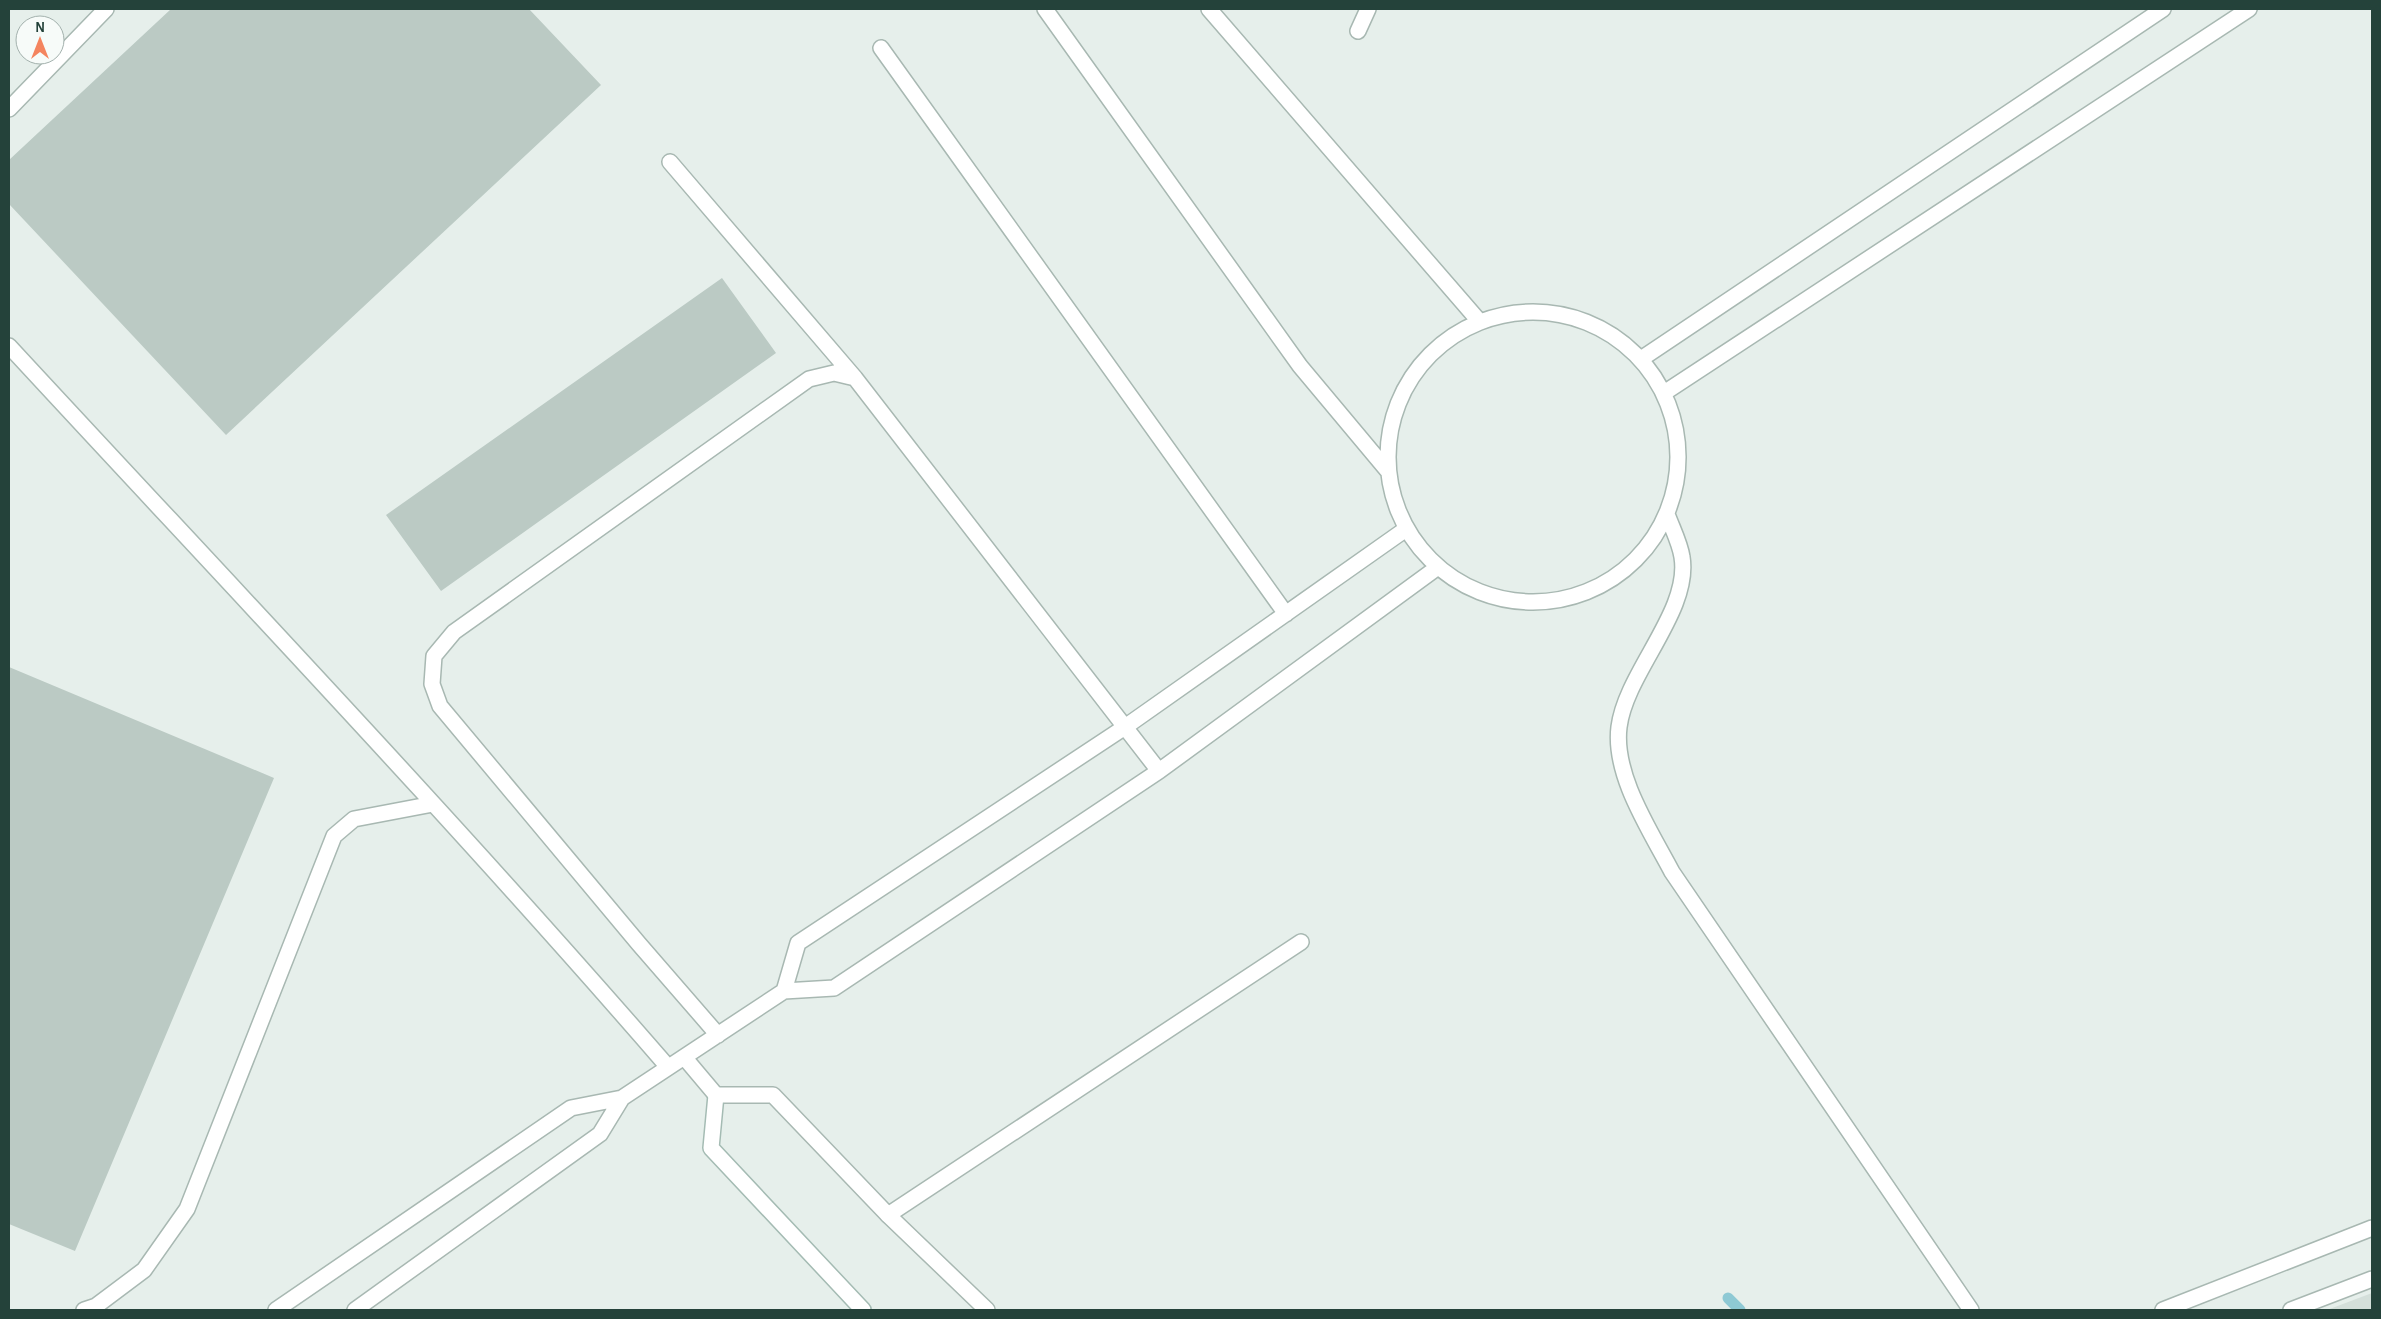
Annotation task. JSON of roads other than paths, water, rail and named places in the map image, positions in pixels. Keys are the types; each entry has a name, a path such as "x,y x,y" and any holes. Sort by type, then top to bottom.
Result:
{"street":[{"path":"9,109 106,9"},
{"path":"1046,9 1300,366 1387,470"},
{"path":"1209,9 1480,321"},
{"path":"1358,31 1368,9"},
{"path":"1641,359 2163,9"},
{"path":"1664,393 2249,9"},
{"path":"881,48 1286,614"},
{"path":"670,162 855,378 1159,771"},
{"path":"1522,312 1566,315 1607,331 1641,359 1664,393 1678,433 1679,474 1667,514 1643,552 1608,582 1566,599 1521,602 1476,591 1438,567 1406,529 1393,501 1387,470 1390,423 1408,380 1439,345 1480,321 1522,312"},
{"path":"9,346 433,804 588,975 668,1067"},
{"path":"718,1034 639,944 440,706 432,684 434,656 454,632 810,379 834,373 855,378"},
{"path":"1667,514 1682,558 1682,576 1676,600 1627,699 1619,727 1621,758 1633,798 1672,872 1971,1310"},
{"path":"784,991 798,943 1125,726 1406,529"},
{"path":"276,1310 571,1108 622,1098 784,991 834,988 1159,771 1438,567"},
{"path":"84,1310 96,1306 144,1270 187,1208 334,836 354,819 433,804"},
{"path":"888,1215 1301,942"},
{"path":"684,1057 716,1095 711,1148 863,1310"},
{"path":"716,1095 773,1095 888,1215 987,1310"},
{"path":"355,1310 600,1134 622,1098"},
{"path":"2163,1310 2372,1228"},
{"path":"2292,1310 2372,1278"}],"waterway":[{"path":"1728,1298 1740,1310"}]}
